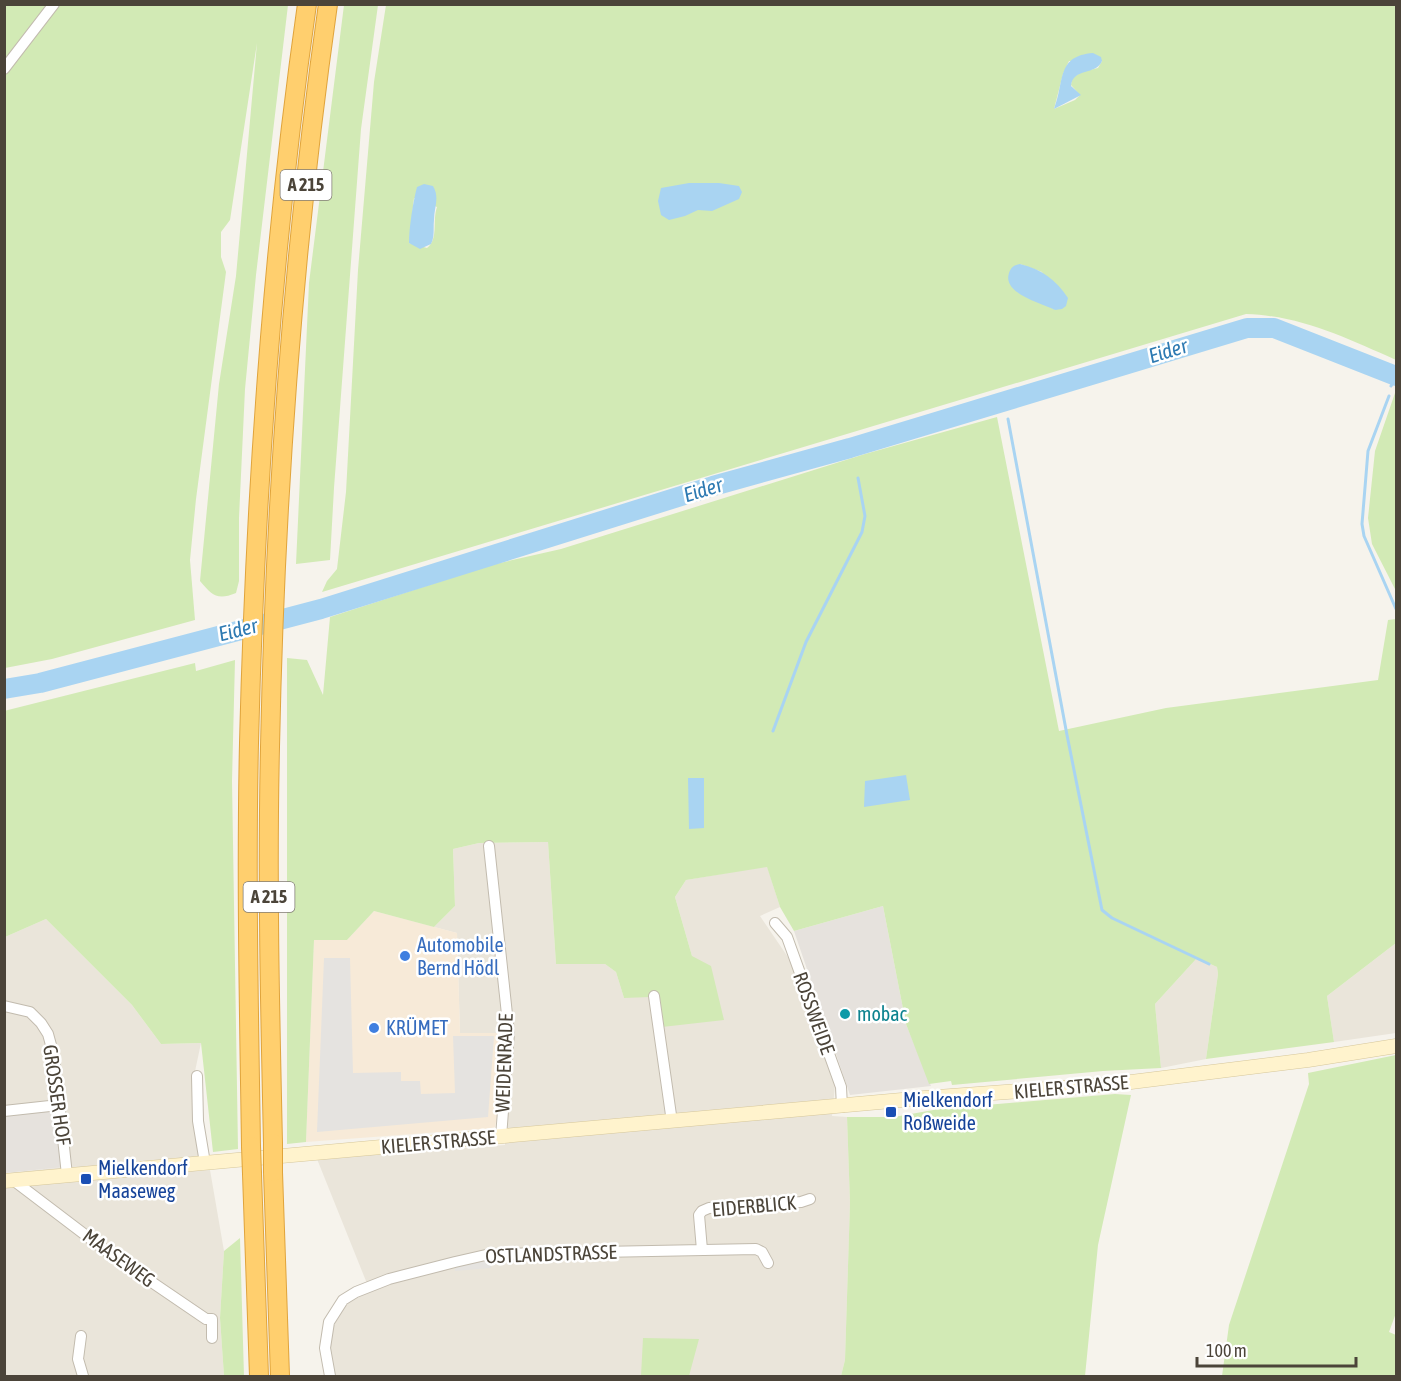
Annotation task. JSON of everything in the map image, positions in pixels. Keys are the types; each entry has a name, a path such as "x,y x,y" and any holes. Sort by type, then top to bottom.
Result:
{"highway":[{"name":"A 215","path":"260,1377 251,1146 248,858 252,658 267,366 288,154 307,4"},
{"name":"A 215","path":"280,1377 273,1172 268,858 273,651 288,367 309,157 328,4"}],"street":[{"path":"4,69 54,4"},
{"name":"WEIDENRADE","path":"489,846 509,1032 501,1137"},
{"name":"ROSSWEIDE","path":"775,923 787,937 841,1087 842,1107"},
{"path":"654,996 672,1122"},
{"name":"GROSSER HOF","path":"4,1006 30,1012 48,1034 54,1056 63,1175"},
{"name":"KIELER STRASSE","path":"9,1180 924,1098 1115,1084 1308,1060 1396,1046"},
{"path":"196,1076 198,1121 205,1163"},
{"path":"4,1111 59,1105"},
{"name":"MAASEWEG","path":"9,1180 206,1320 212,1320 212,1338"},
{"name":"EIDERBLICK","path":"702,1250 699,1215 702,1210 801,1202 810,1199"},
{"name":"OSTLANDSTRASSE","path":"330,1377 325,1348 329,1322 343,1300 356,1292 389,1279 490,1254 756,1249 762,1252 768,1263"},
{"path":"81,1336 78,1359 83,1377"}],"shaded area":[{"path":"548,842 556,964 605,964 616,972 624,998 692,956 675,897 686,880 767,866 780,907 760,916 792,963 835,1085 832,1116 847,1117 850,1203 845,1360 841,1376 330,1376 325,1348 332,1325 347,1304 370,1291 317,1159 505,1145 507,1033 460,1033 457,933 434,927 455,906 453,849 479,843"},
{"path":"883,906 906,1024 931,1086 850,1095 794,931"},
{"path":"374,911 457,933 460,1033 507,1033 505,1065 495,1128 306,1142 314,940 347,940"},
{"path":"46,919 132,1005 161,1044 201,1043 194,1076 199,1171 210,1170 224,1251 220,1318 224,1376 5,1376 5,1173 63,1167 5,1113 5,937"},
{"path":"1396,943 1396,1033 1334,1042 1327,996"},
{"path":"324,958 350,958 353,1073 401,1072 401,1081 420,1081 421,1094 455,1093 453,1036 494,1036 488,1117 317,1132"},
{"path":"1197,958 1217,967 1218,974 1206,1059 1161,1068 1155,1004"},
{"path":"56,1108 64,1167 5,1173 5,1113"},
{"path":"490,1254 491,1268 455,1271 455,1262"}],"green space":[{"path":"4,5 288,5 245,389 239,518 239,581 236,593 224,596 215,595 200,581 219,384 236,276 257,43 230,220 221,232 221,257 226,272 190,560 195,620 52,659 5,668"},
{"path":"344,5 378,5 361,129 330,560 296,564 309,283"},
{"path":"386,5 1396,5 1396,360 1341,336 1305,324 1246,314 322,592 327,581 337,569 346,492 358,270 374,82","holes":["1069,61 1102,61 1098,68 1081,72 1072,78 1071,85 1080,95 1075,100 1054,109 1063,74","414,198 437,207 431,244 427,248 409,243","1020,264 1042,272 1056,310 1046,305"]},
{"path":"1395,393 1396,591 1372,544 1368,518 1375,451"},
{"path":"997,417 1059,731 1166,708 1378,680 1388,620 1396,619 1396,943 1327,996 1334,1042 1206,1059 1218,974 1217,967 1197,958 1155,1004 1161,1068 952,1085 951,1081 929,1084 906,1024 883,906 794,931 780,907 767,867 686,880 675,897 692,956 711,966 724,1020 662,1027 650,997 624,998 616,972 605,964 556,964 548,842 479,843 453,849 455,906 434,927 374,911 347,940 314,940 306,1142 287,1144 287,658 307,660 323,695 330,617 491,565 561,549 865,454","holes":["689,778 704,778 704,828 689,828"]},
{"path":"235,660 232,781 238,1149 213,1152 201,1043 161,1044 132,1005 46,919 5,937 4,711 195,663 196,671"},
{"path":"1396,1055 1396,1313 1389,1332 1396,1335 1396,1376 1222,1376 1229,1325 1309,1084 1308,1073"},
{"path":"1115,1094 1131,1095 1098,1245 1085,1376 841,1376 845,1360 850,1203 847,1117 894,1117 939,1109"},
{"path":"240,1238 244,1376 224,1376 220,1318 224,1251"},
{"path":"643,1338 699,1339 689,1376 641,1376"}],"water":[{"path":"1093,53 1101,57 1102,61 1099,66 1076,76 1071,86 1081,95 1054,109 1067,65 1081,55"},
{"path":"689,183 739,186 742,192 739,199 712,211 698,210 669,220 661,215 658,201 661,188"},
{"path":"424,184 433,186 436,199 432,241 431,244 420,249 409,243 409,237 417,187"},
{"path":"1020,264 1042,272 1059,286 1068,298 1066,306 1055,310 1025,297 1011,287 1008,280 1009,273 1013,267"},
{"path":"906,775 910,800 864,807 865,781"},
{"path":"688,778 704,778 704,828 689,829"}],"waterway":[{"name":"Eider","path":"4,689 40,683 321,609 713,486 850,448 1247,328 1274,328 1396,376"},
{"path":"1391,386 1396,376"},
{"path":"1389,396 1368,451 1362,524 1364,536 1396,609"},
{"path":"1008,419 1102,910 1112,918 1209,964"},
{"path":"773,731 806,642 862,532 865,516 858,478"}],"place":[{"name":"Automobile Bernd Hödl","path":"405,956"},
{"name":"mobac","path":"845,1014"},
{"name":"KRÜMET","path":"374,1028"},
{"name":"Mielkendorf Roßweide","path":"891,1112"},
{"name":"Mielkendorf Maaseweg","path":"86,1179"}]}
